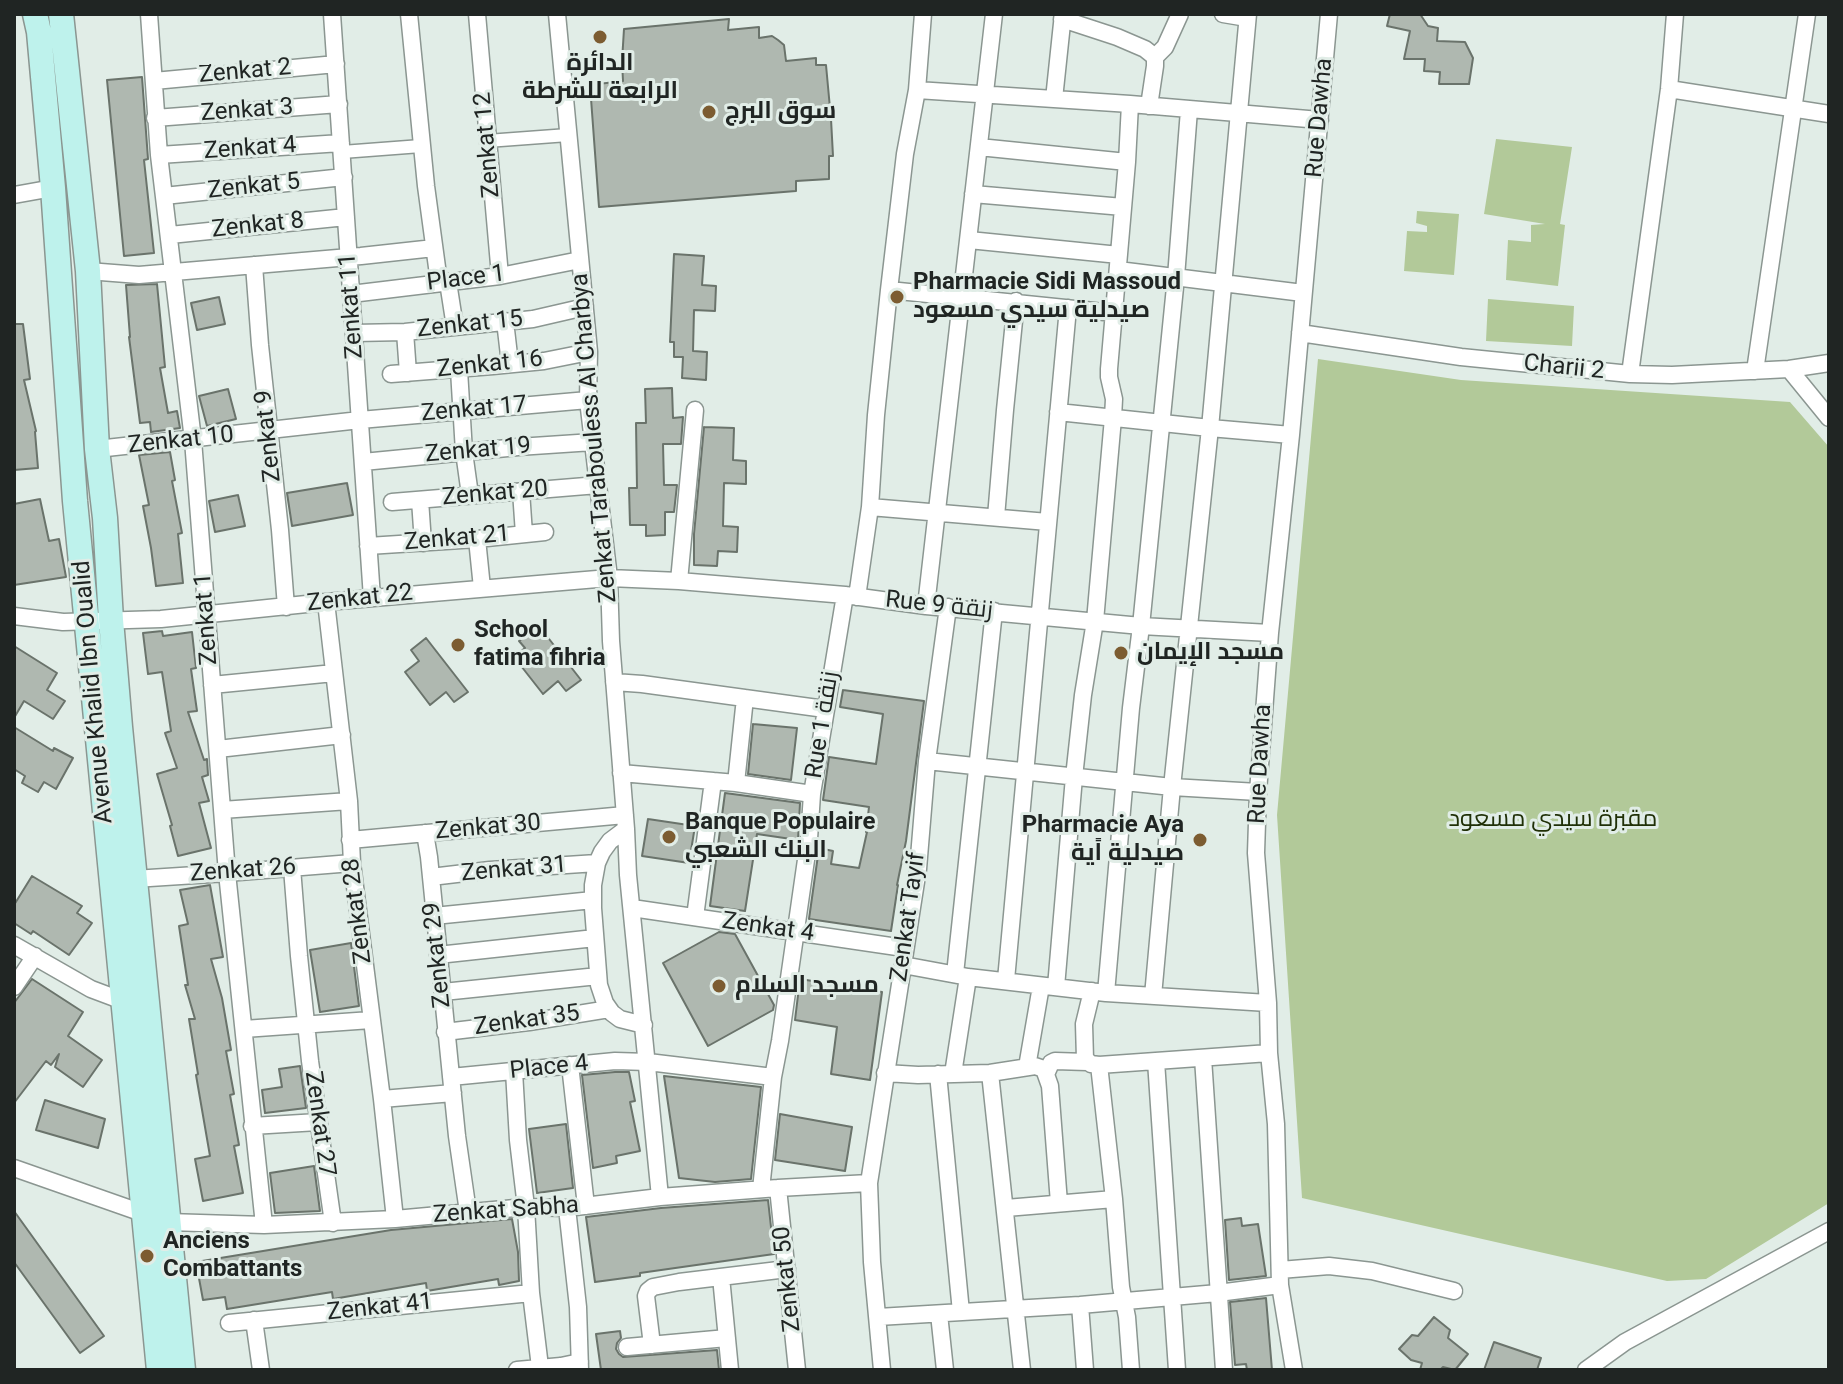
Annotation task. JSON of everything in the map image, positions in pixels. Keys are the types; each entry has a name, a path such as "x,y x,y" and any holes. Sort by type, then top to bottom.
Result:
{"main road":[{"name":"Avenue Khalid Ibn Oualid","path":"35,14 53,188 75,501 99,620 134,879 183,1370"},
{"name":"Avenue Khalid Ibn Oualid","path":"61,14 88,271 97,449 105,518 99,620 123,1001 159,1370"}],"street":[{"name":"Zenkat 1","path":"149,14 155,118 193,440 227,873 264,1225"},
{"name":"Zenkat 11","path":"332,14 372,598"},
{"path":"409,14 434,248 455,327"},
{"name":"Zenkat 12","path":"477,14 500,276"},
{"name":"Zenkat Tarabouless Al Charbya","path":"557,14 589,352 588,400 609,578 628,875 660,1197"},
{"name":"Rue 1 زنقة","path":"761,1189 773,1077 825,709 870,507 889,290 905,154 917,90 923,14"},
{"path":"926,606 994,14"},
{"path":"1149,106 1155,57 1165,47 1180,14"},
{"path":"1153,996 1248,16 1223,14"},
{"name":"Rue Dawha","path":"1294,1370 1280,1278 1276,1124 1257,866 1258,792 1270,633 1329,14"},
{"path":"1630,374 1669,89 1675,14"},
{"path":"1755,371 1807,14"},
{"path":"1054,99 1062,17 1145,49 1155,57"},
{"name":"Zenkat 2","path":"154,81 336,64"},
{"path":"1669,89 1829,114"},
{"path":"917,90 1320,120"},
{"name":"Zenkat 3","path":"155,118 339,104"},
{"path":"1027,1067 1048,986 1083,695 1095,621 1113,418 1114,399 1109,377 1130,104"},
{"path":"1093,1063 1085,1059 1084,1024 1099,992 1124,781 1162,423 1189,110"},
{"path":"487,141 568,135"},
{"path":"342,148 421,146"},
{"path":"979,147 1127,162"},
{"name":"Zenkat 4","path":"159,155 342,148"},
{"name":"Zenkat 5","path":"164,196 344,177"},
{"path":"14,195 53,188"},
{"path":"973,194 1123,207"},
{"name":"Zenkat 8","path":"170,235 346,217"},
{"path":"969,240 1118,263 1176,277 1303,293"},
{"path":"88,271 139,275 434,248"},
{"name":"Place 1","path":"351,294 500,276 580,260"},
{"name":"Zenkat 9","path":"254,265 286,607"},
{"path":"889,290 1114,313"},
{"path":"996,517 1016,301"},
{"name":"Zenkat 15","path":"354,333 405,332 533,319 585,307"},
{"path":"1006,980 1068,308"},
{"path":"505,321 510,364"},
{"path":"405,332 408,373"},
{"name":"Charii 2","path":"1300,333 1461,357 1630,374 1755,371 1829,363"},
{"name":"Zenkat 16","path":"391,374 459,370 589,352"},
{"path":"1789,369 1829,418"},
{"path":"459,370 470,495"},
{"name":"Zenkat 17","path":"360,420 588,400"},
{"path":"679,581 695,410"},
{"path":"1058,412 1291,435"},
{"name":"Zenkat 10","path":"97,449 360,420"},
{"name":"Zenkat 19","path":"363,462 593,442"},
{"name":"Zenkat 20","path":"392,502 598,485"},
{"path":"521,491 524,534"},
{"path":"420,500 423,543"},
{"path":"870,507 1048,522"},
{"name":"Zenkat 21","path":"368,546 545,532"},
{"path":"477,539 482,588"},
{"name":"Zenkat 22","path":"14,616 63,622 161,619 609,578"},
{"name":"Rue 9 زنقة","path":"609,578 851,596 1141,626 1270,633"},
{"name":"Zenkat 28","path":"326,602 349,801 352,863 395,1219"},
{"name":"Zenkat Tayif","path":"882,1370 872,1262 869,1183 918,869 927,761 948,607"},
{"path":"961,1312 945,1074 961,976 971,814 994,611"},
{"path":"212,685 334,673"},
{"path":"614,682 825,709"},
{"path":"736,783 745,698"},
{"path":"218,749 342,735"},
{"path":"927,761 1172,787 1258,792"},
{"path":"621,773 736,783 812,794"},
{"path":"695,917 713,781"},
{"path":"222,810 349,801"},
{"path":"625,822 597,863 593,900 598,976 609,1009 620,1019 644,1025"},
{"name":"Zenkat 30","path":"350,840 625,822"},
{"name":"Zenkat 29","path":"425,833 445,1032 468,1212"},
{"name":"Zenkat 26","path":"134,879 352,863"},
{"name":"Zenkat 31","path":"431,877 597,863"},
{"name":"Zenkat 27","path":"292,868 318,1122 333,1223"},
{"path":"434,916 593,900"},
{"name":"Zenkat 4","path":"632,908 795,932 904,957 961,976 1099,992 1268,1003"},
{"path":"438,955 595,938"},
{"path":"14,945 91,989 123,1001"},
{"path":"14,987 35,956"},
{"path":"443,992 598,976"},
{"name":"Zenkat 35","path":"445,1032 609,1009"},
{"path":"244,1029 371,1020"},
{"path":"1059,1203 1047,1072 1055,1061 1156,1061 1269,1053"},
{"path":"1203,1058 1224,1370"},
{"name":"Place 4","path":"382,1099 514,1071 615,1061 773,1077"},
{"path":"1156,1061 1177,1370"},
{"path":"1093,1063 1114,1199 1131,1370"},
{"path":"570,1065 586,1206"},
{"path":"885,1073 990,1073 1027,1067 1042,1067 1047,1072"},
{"path":"514,1071 531,1293 540,1367"},
{"path":"990,1073 1022,1370"},
{"path":"252,1126 318,1122"},
{"name":"Zenkat Sabha","path":"14,1168 168,1222 264,1225 395,1219 526,1207 567,1208 660,1197 869,1183"},
{"name":"Zenkat 50","path":"778,1188 797,1370"},
{"path":"1006,1208 1114,1199"},
{"path":"517,1370 580,1366 567,1208"},
{"path":"1586,1370 1625,1342 1829,1231"},
{"path":"878,1317 1218,1293 1329,1266 1372,1271 1454,1291"},
{"path":"652,1345 648,1291 660,1285 787,1269"},
{"path":"721,1277 730,1370"},
{"name":"Zenkat 41","path":"229,1323 531,1293"},
{"path":"1080,1305 1085,1370"},
{"path":"939,1314 945,1370"},
{"path":"254,1320 261,1370"},
{"path":"627,1347 727,1338"}],"green space":[{"path":"1496,139 1572,147 1560,224 1565,225 1558,286 1506,280 1508,240 1531,242 1531,225 1545,224 1484,214"},
{"path":"1417,211 1459,214 1454,275 1404,271 1407,231 1427,232 1427,226 1416,223"},
{"path":"1488,299 1574,306 1572,346 1486,341"},
{"name":"مقبرة سيدي مسعود","path":"1318,359 1461,380 1790,402 1829,447 1829,1203 1706,1279 1667,1281 1302,1198 1277,815"}],"building":[{"path":"1390,14 1420,14 1428,26 1438,28 1437,41 1465,42 1473,58 1469,84 1439,84 1440,72 1424,71 1425,59 1404,59 1410,31 1387,26"},
{"name":"سوق البرج","path":"729,19 728,30 759,27 759,38 772,36 778,40 784,45 786,61 816,58 816,65 826,65 833,156 829,156 829,179 796,181 796,191 599,207 590,85 623,81 624,29"},
{"path":"142,77 148,159 144,160 154,253 124,256 107,80"},
{"path":"674,254 704,256 702,285 716,286 715,311 694,310 693,351 707,352 706,380 682,378 683,357 674,357 674,342 670,342"},
{"path":"157,284 165,367 160,368 168,413 177,411 180,428 151,432 150,422 140,423 126,285"},
{"path":"219,297 225,324 197,330 191,303"},
{"path":"14,324 23,324 30,379 24,380 36,431 38,468 14,470"},
{"path":"672,388 673,418 683,417 681,444 663,444 664,485 677,485 674,512 665,512 665,535 646,536 646,525 630,525 629,488 637,488 636,423 646,423 645,389"},
{"path":"228,389 236,419 207,426 199,396"},
{"path":"704,427 734,428 733,460 746,461 746,484 724,483 723,526 738,527 737,552 718,551 717,566 694,565"},
{"path":"170,452 182,533 178,534 183,583 156,586 143,506 149,505 139,455"},
{"path":"347,483 353,515 292,526 287,493"},
{"path":"238,495 245,526 215,532 209,501"},
{"path":"40,499 49,541 59,539 66,577 14,585 14,504"},
{"path":"539,626 581,680 566,691 558,681 543,694 514,657 525,648 519,641"},
{"path":"162,631 163,636 192,632 196,668 191,669 197,711 188,712 204,760 207,759 208,775 202,777 209,801 199,803 211,848 178,856 157,774 177,768 165,733 171,731 162,672 148,674 143,633"},
{"path":"426,638 468,692 454,702 446,692 430,705 405,672 419,661 411,650"},
{"path":"14,646 57,673 47,690 65,701 53,719 24,701 14,718"},
{"path":"843,690 924,701 891,931 809,919 819,848 833,851 831,864 859,868 867,832 869,807 823,800 829,757 876,764 883,714 840,707"},
{"path":"753,724 797,728 791,780 748,774"},
{"path":"14,727 53,751 54,748 73,758 56,789 44,782 38,792 22,783 25,776 14,769"},
{"path":"725,793 800,803 798,840 757,834 745,911 710,906"},
{"path":"648,819 695,826 689,863 642,856"},
{"path":"32,876 82,906 77,913 92,923 69,955 33,931 31,934 14,923 14,905"},
{"path":"210,885 223,957 211,959 231,1050 226,1051 239,1145 234,1146 243,1193 203,1201 195,1159 210,1156 189,1019 195,1019 185,985 188,985 179,926 188,924 180,890"},
{"name":"مسجد السلام","path":"719,932 735,934 774,1005 773,1010 708,1046 663,963"},
{"path":"351,943 359,1006 320,1012 310,950"},
{"path":"32,979 83,1012 68,1036 102,1060 83,1087 55,1067 59,1054 51,1065 46,1061 14,1103 14,1003"},
{"path":"800,979 882,992 870,1080 831,1074 837,1027 795,1020"},
{"path":"300,1066 306,1108 265,1113 262,1090 282,1087 279,1069"},
{"path":"629,1072 635,1101 630,1102 640,1151 616,1156 617,1163 593,1168 582,1075"},
{"path":"664,1076 761,1087 751,1179 715,1182 679,1178"},
{"path":"45,1100 105,1119 98,1148 36,1130"},
{"path":"780,1114 852,1127 845,1171 775,1160"},
{"path":"566,1124 573,1188 537,1193 529,1129"},
{"path":"314,1166 320,1211 275,1213 270,1173"},
{"path":"768,1200 774,1254 595,1282 586,1217"},
{"path":"14,1211 104,1336 80,1353 14,1262"},
{"path":"1241,1218 1242,1226 1258,1224 1266,1276 1229,1280 1225,1220"},
{"path":"512,1219 519,1281 499,1285 498,1279 427,1291 426,1283 333,1299 332,1292 227,1309 225,1297 203,1300 196,1262 391,1230"},
{"path":"1266,1298 1272,1370 1247,1370 1246,1364 1235,1365 1230,1302"},
{"path":"1434,1317 1450,1330 1448,1338 1468,1354 1455,1370 1443,1367 1440,1370 1420,1370 1422,1363 1411,1360 1399,1349 1412,1335 1418,1336"},
{"path":"620,1331 621,1338 616,1349 623,1357 717,1350 719,1370 601,1370 596,1334"},
{"path":"1494,1342 1541,1358 1537,1370 1484,1370"}],"place":[{"name":"الدائرة الرابعة للشرطة","path":"600,37"},
{"name":"سوق البرج","path":"709,112"},
{"name":"Pharmacie Sidi Massoud صيدلية سيدي مسعود","path":"897,297"},
{"name":"School fatima fihria","path":"458,645"},
{"name":"مسجد الإيمان","path":"1121,653"},
{"name":"Banque Populaire البنك الشعبي","path":"669,837"},
{"name":"Pharmacie Aya صيدلية اًية","path":"1200,840"},
{"name":"مسجد السلام","path":"719,986"},
{"name":"Anciens Combattants","path":"147,1256"}]}
